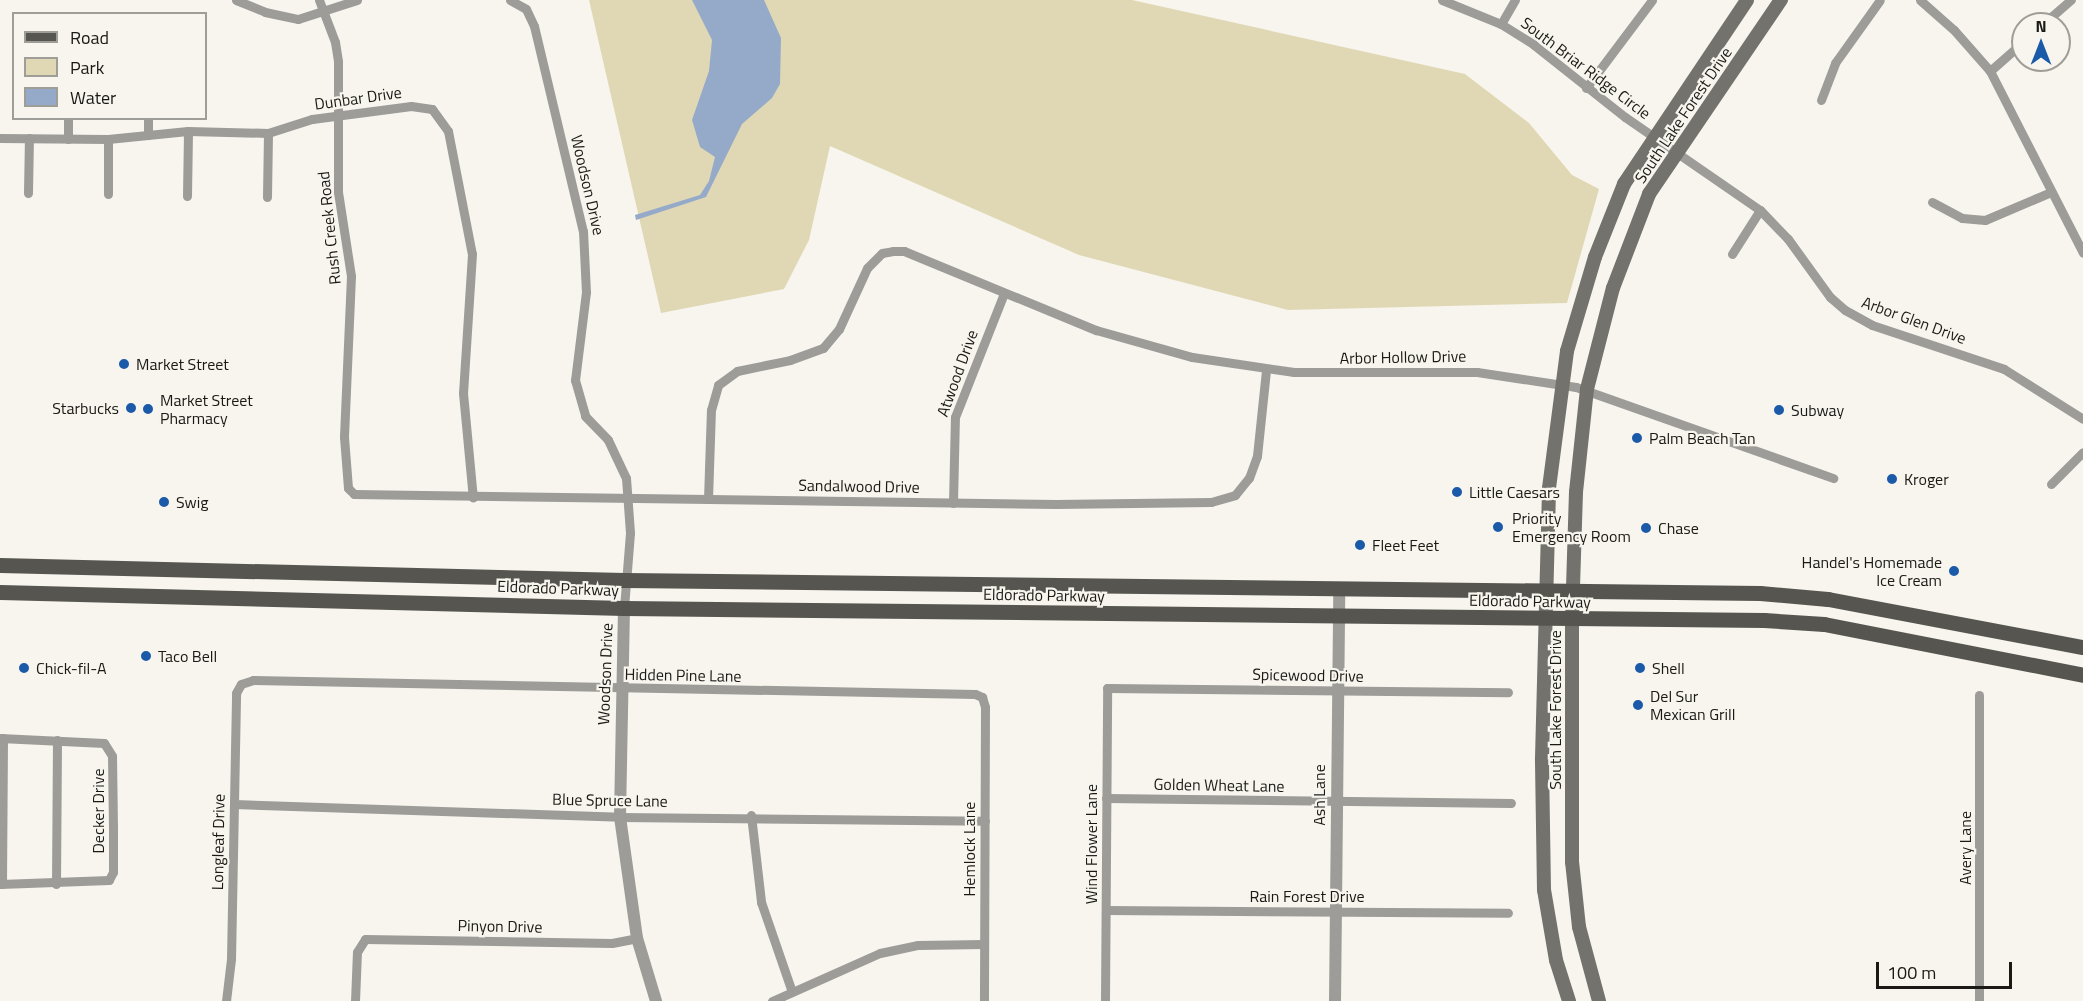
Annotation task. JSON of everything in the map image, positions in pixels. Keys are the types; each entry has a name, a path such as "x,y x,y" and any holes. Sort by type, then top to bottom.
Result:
{"main road":[{"name":"South Lake Forest Drive","path":"1569,1001 1556,960 1544,890 1544,619 1549,488 1562,385 1573,325 1595,257 1624,184 1747,0"},
{"name":"South Lake Forest Drive","path":"1599,1001 1581,937 1572,862 1572,593 1576,492 1587,389 1602,323 1627,248 1649,194 1781,0"},
{"name":"Eldorado Parkway","path":"0,565 624,580 1545,593 1760,593 1828,599 2083,646"},
{"path":"144,595 145,568"},
{"name":"Eldorado Parkway","path":"0,592 624,608 1824,624 2009,658 2083,675"},
{"path":"1824,624 1828,599"},
{"path":"2009,658 2015,632"}],"street":[{"path":"236,0 282,17 311,17 357,0"},
{"name":"Rush Creek Road","path":"320,0 335,42 338,192 351,276 344,437 350,492"},
{"name":"Woodson Drive","path":"510,0 526,9 534,26 586,251 586,292 574,368 577,393 585,416 615,452 630,497 620,690 620,817 637,938 656,1001"},
{"name":"South Briar Ridge Circle","path":"1442,0 1501,24 1586,88 1677,151"},
{"path":"1501,24 1515,0"},
{"path":"1586,88 1652,0"},
{"path":"1821,100 1835,63 1880,0"},
{"path":"1920,0 1954,30 1990,71 2083,253"},
{"path":"2057,12 2071,0"},
{"path":"1990,71 2011,53"},
{"name":"Dunbar Drive","path":"0,138 108,139 188,132 268,133 312,119 417,106 432,110 448,131 472,254 463,393 473,498"},
{"path":"68,120 68,139"},
{"path":"148,120 148,135"},
{"path":"187,196 188,132"},
{"path":"267,197 268,133"},
{"path":"28,193 29,138"},
{"path":"108,139 108,194"},
{"name":"Arbor Glen Drive","path":"1677,151 1760,210 1788,239 1824,289 1845,310 1872,325 2004,369 2083,419"},
{"path":"1932,201 1962,218 1985,220 2050,192"},
{"path":"1732,254 1760,210"},
{"name":"Arbor Hollow Drive","path":"708,500 711,410 718,385 736,371 790,360 823,348 840,329 867,268 882,253 904,252 1122,339 1266,370 1477,372 1587,389 1833,478"},
{"name":"Atwood Drive","path":"953,503 955,417 1004,293"},
{"name":"Sandalwood Drive","path":"350,492 368,496 473,498 630,497 953,503 1211,502 1227,499 1241,490 1254,465 1266,370"},
{"path":"2050,484 2083,452"},
{"name":"Ash Lane","path":"1335,1001 1336,690 1339,590"},
{"name":"Hidden Pine Lane","path":"241,684 253,680 620,690 961,693 982,697"},
{"name":"Longleaf Drive","path":"226,1001 231,959 236,693 241,684"},
{"name":"Spicewood Drive","path":"1107,687 1508,692"},
{"name":"Wind Flower Lane","path":"1105,1001 1107,687"},
{"name":"Avery Lane","path":"1979,695 1979,1001"},
{"name":"Hemlock Lane","path":"982,697 985,821 984,1001"},
{"path":"2,738 57,740 56,884 1,884 2,738"},
{"name":"Decker Drive","path":"56,884 109,880 113,872 112,756 104,743 57,740"},
{"name":"Golden Wheat Lane","path":"1106,798 1511,803"},
{"name":"Blue Spruce Lane","path":"234,804 620,817 751,815 985,821"},
{"path":"751,815 761,902 792,992"},
{"name":"Rain Forest Drive","path":"1106,910 1508,913"},
{"name":"Pinyon Drive","path":"355,1001 357,952 362,941 378,938 612,943 637,938"},
{"path":"772,1001 899,948 984,944"}],"green space":[{"path":"589,0 1132,0 1465,74 1529,123 1572,175 1599,189 1567,303 1288,310 1079,255 830,146 809,240 784,289 661,313"}],"water":[{"path":"692,0 764,0 781,38 780,84 772,98 742,124 706,197 636,220 635,215 700,195 709,181 715,157 700,147 692,120 709,71 712,40"}],"place":[{"name":"Market Street","path":"124,364"},
{"name":"Starbucks","path":"131,408"},
{"name":"Market Street Pharmacy","path":"148,409"},
{"name":"Subway","path":"1779,410"},
{"name":"Palm Beach Tan","path":"1637,438"},
{"name":"Kroger","path":"1892,479"},
{"name":"Little Caesars","path":"1457,492"},
{"name":"Swig","path":"164,502"},
{"name":"Priority Emergency Room","path":"1498,527"},
{"name":"Chase","path":"1646,528"},
{"name":"Fleet Feet","path":"1360,545"},
{"name":"Handel's Homemade Ice Cream","path":"1954,571"},
{"name":"Taco Bell","path":"146,656"},
{"name":"Chick-fil-A","path":"24,668"},
{"name":"Shell","path":"1640,668"},
{"name":"Del Sur Mexican Grill","path":"1638,705"}]}
